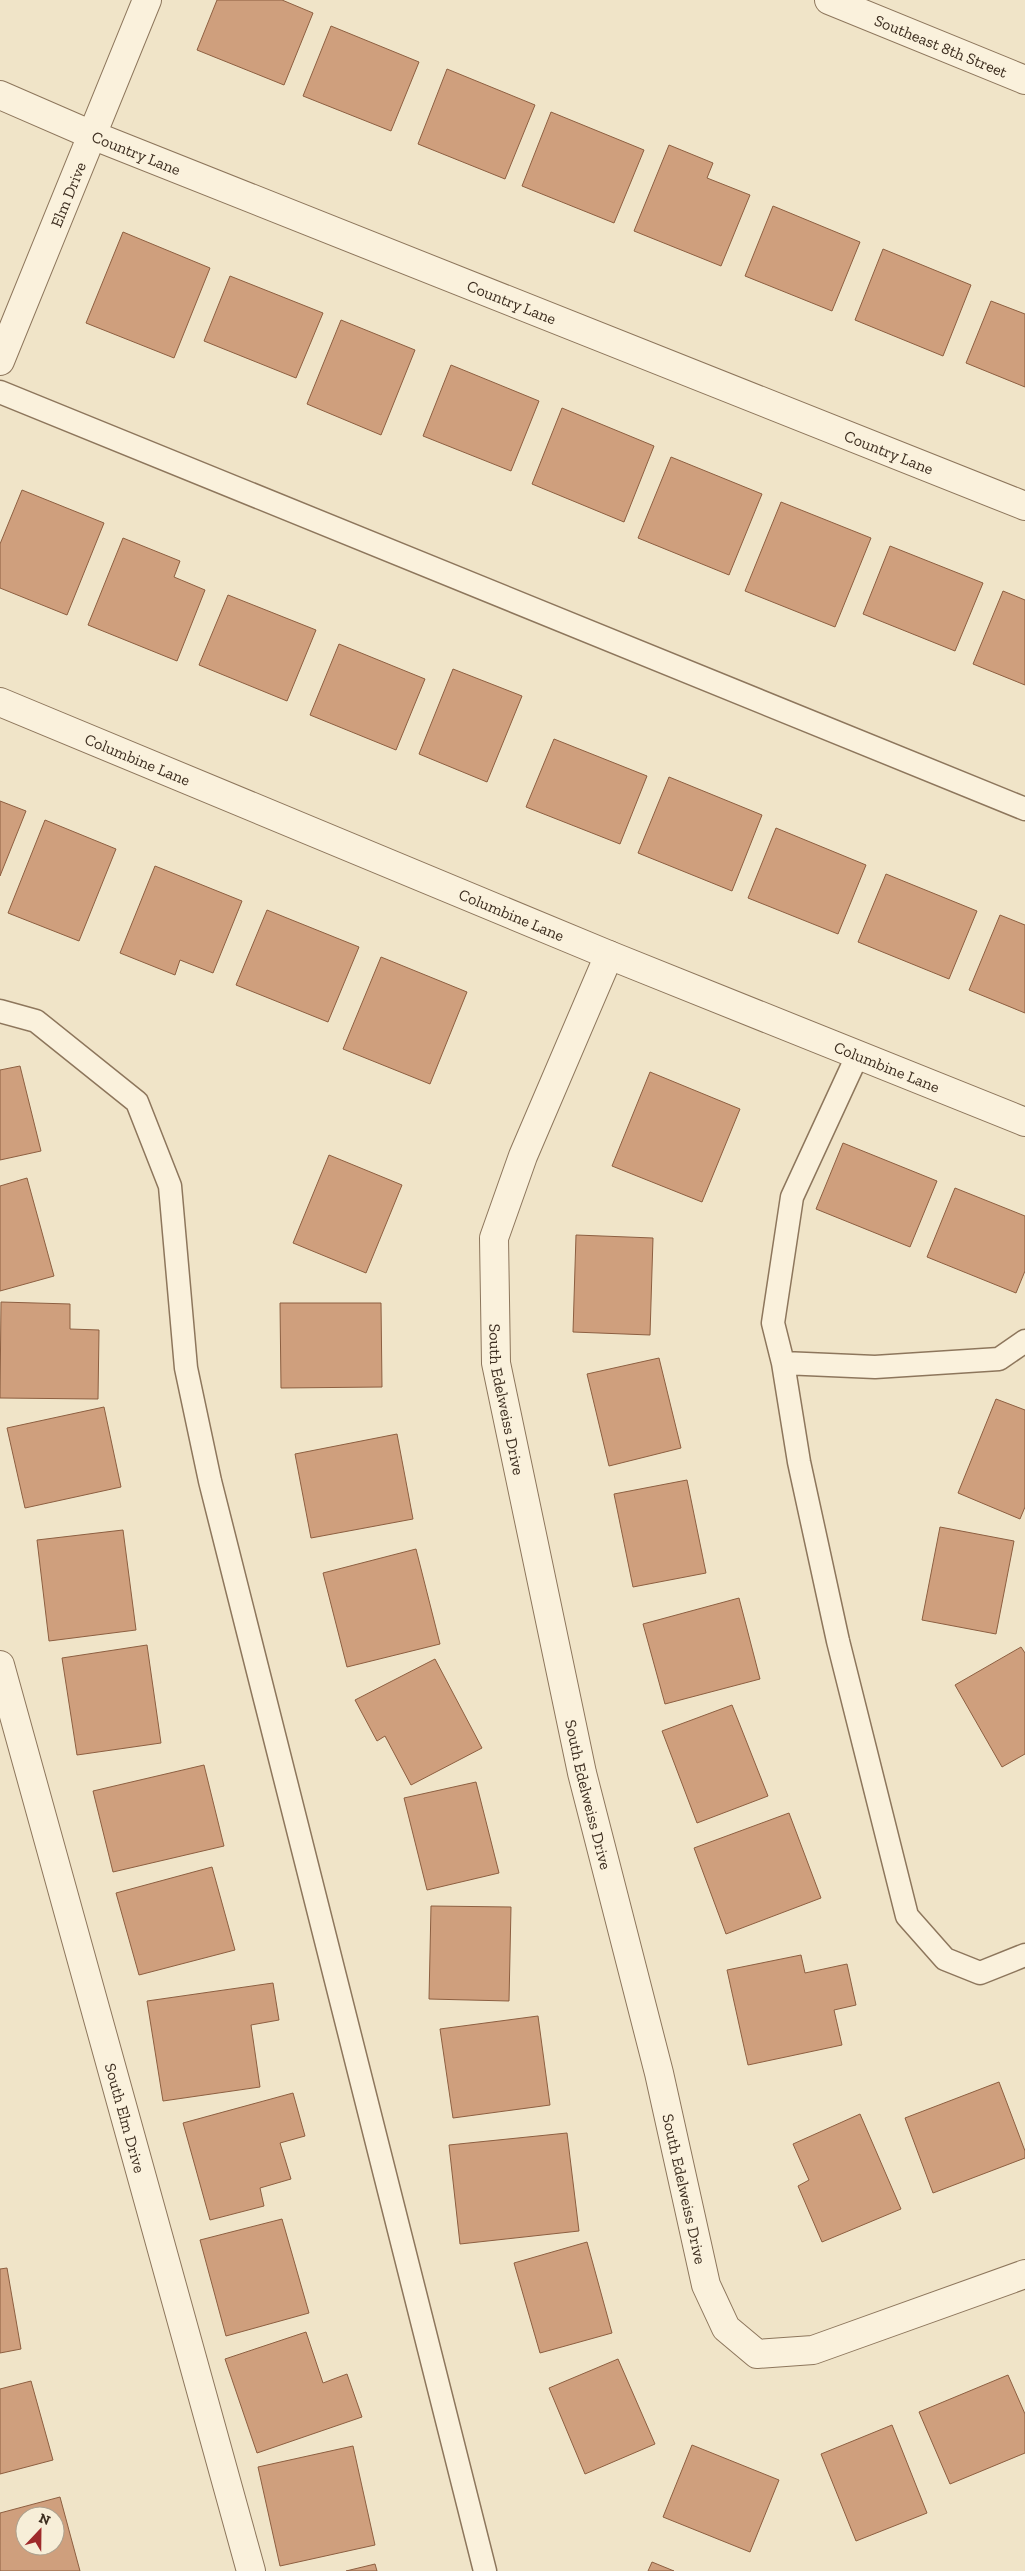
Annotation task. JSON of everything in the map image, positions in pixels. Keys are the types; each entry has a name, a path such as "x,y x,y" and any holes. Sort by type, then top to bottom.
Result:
{"street":[{"name":"Elm Drive","path":"0,361 147,0"},
{"name":"Southeast 8th Street","path":"830,0 1025,80"},
{"name":"Country Lane","path":"0,95 92,134 1025,506"},
{"name":"Columbine Lane","path":"0,702 609,955 1025,1122"},
{"name":"South Edelweiss Drive","path":"609,955 523,1156 494,1238 496,1363 582,1773 659,2073 706,2285 726,2328 758,2354 814,2350 1025,2274"},
{"name":"South Elm Drive","path":"0,1665 251,2571"}],"lane":[{"path":"0,392 1025,809"},
{"path":"0,1011 36,1021 137,1102 170,1186 186,1368 210,1481 485,2571"},
{"path":"858,1054 792,1198 774,1323 799,1462 836,1632 907,1916 945,1959 980,1973 1025,1955"},
{"path":"782,1363 875,1367 999,1360 1025,1341"}],"building":[{"path":"217,0 282,0 313,13 284,85 197,50"},
{"path":"331,26 419,62 391,131 303,96"},
{"path":"447,69 535,105 505,179 418,144"},
{"path":"551,112 644,150 614,223 522,186"},
{"path":"669,145 713,163 707,178 750,195 721,266 634,231"},
{"path":"773,206 860,242 832,311 745,276"},
{"path":"123,232 210,268 174,358 86,323"},
{"path":"883,249 971,285 943,356 855,320"},
{"path":"230,276 323,313 296,378 204,341"},
{"path":"991,301 1025,314 1025,387 966,363"},
{"path":"341,320 415,350 381,435 307,404"},
{"path":"451,365 539,401 511,471 423,436"},
{"path":"562,408 654,446 624,522 532,484"},
{"path":"671,457 762,494 729,575 638,538"},
{"path":"22,490 104,523 67,615 0,588 0,544"},
{"path":"781,502 871,538 835,627 745,591"},
{"path":"123,538 180,561 174,577 205,590 177,661 88,625"},
{"path":"890,546 983,583 955,651 863,614"},
{"path":"1003,591 1025,600 1025,685 973,664"},
{"path":"228,595 316,630 287,701 199,665"},
{"path":"339,644 425,679 396,750 310,715"},
{"path":"453,669 522,696 487,782 419,754"},
{"path":"554,739 647,776 620,844 526,807"},
{"path":"669,777 762,815 732,891 638,853"},
{"path":"0,801 26,811 0,876"},
{"path":"45,820 116,849 79,941 8,913"},
{"path":"776,828 866,865 838,934 748,898"},
{"path":"155,866 242,901 213,973 180,960 175,975 120,953"},
{"path":"886,874 977,911 949,979 858,942"},
{"path":"267,910 359,947 328,1022 236,985"},
{"path":"1000,915 1025,925 1025,1013 969,990"},
{"path":"381,957 467,992 430,1084 343,1049"},
{"path":"20,1066 41,1151 0,1160 0,1070"},
{"path":"650,1072 740,1109 702,1202 612,1166"},
{"path":"843,1143 937,1181 910,1247 816,1209"},
{"path":"329,1155 402,1185 366,1273 293,1243"},
{"path":"27,1178 54,1276 0,1291 0,1186"},
{"path":"955,1188 1025,1216 1025,1271 1016,1293 927,1257"},
{"path":"576,1235 653,1238 650,1335 573,1332"},
{"path":"1,1302 70,1304 70,1329 99,1330 98,1399 0,1398"},
{"path":"280,1303 381,1303 382,1387 281,1388"},
{"path":"659,1358 681,1448 609,1466 587,1374"},
{"path":"996,1399 1025,1410 1025,1507 1020,1519 958,1493"},
{"path":"104,1407 121,1487 25,1508 7,1428"},
{"path":"397,1434 413,1519 311,1538 295,1454"},
{"path":"687,1480 706,1573 633,1587 614,1494"},
{"path":"940,1527 1014,1541 996,1634 922,1620"},
{"path":"123,1530 136,1630 49,1641 37,1540"},
{"path":"416,1549 440,1644 347,1667 323,1573"},
{"path":"739,1598 760,1679 665,1704 643,1624"},
{"path":"147,1645 161,1743 77,1755 62,1658"},
{"path":"1021,1647 1025,1653 1025,1754 1002,1767 955,1685"},
{"path":"435,1659 482,1748 411,1785 385,1736 377,1741 355,1700"},
{"path":"732,1705 768,1796 697,1823 662,1731"},
{"path":"204,1765 224,1846 113,1872 93,1791"},
{"path":"476,1782 499,1873 427,1890 404,1798"},
{"path":"789,1813 821,1898 726,1934 694,1848"},
{"path":"212,1867 235,1950 139,1975 116,1893"},
{"path":"431,1906 511,1907 509,2001 429,1999"},
{"path":"801,1955 805,1973 847,1964 856,2005 834,2010 842,2045 748,2065 727,1970"},
{"path":"273,1983 279,2020 251,2025 260,2087 163,2101 147,2001"},
{"path":"538,2016 550,2105 453,2118 440,2029"},
{"path":"999,2082 1025,2151 1025,2158 933,2193 905,2118"},
{"path":"293,2093 305,2136 280,2143 291,2179 260,2188 264,2206 210,2220 183,2123"},
{"path":"860,2114 901,2209 822,2242 798,2186 809,2180 793,2144"},
{"path":"567,2133 579,2231 460,2244 449,2145"},
{"path":"282,2219 309,2313 226,2336 200,2240"},
{"path":"587,2242 612,2333 540,2353 514,2263"},
{"path":"7,2268 21,2349 0,2353 0,2269"},
{"path":"306,2332 323,2383 347,2374 362,2417 257,2453 225,2359"},
{"path":"618,2359 655,2444 585,2474 549,2388"},
{"path":"1008,2375 1025,2414 1025,2453 950,2484 919,2412"},
{"path":"31,2381 53,2460 0,2474 0,2389"},
{"path":"892,2425 927,2513 856,2541 821,2454"},
{"path":"692,2445 779,2480 750,2552 663,2517"},
{"path":"353,2446 375,2545 280,2566 258,2467"},
{"path":"60,2497 62,2506 26,2506"},
{"path":"15,2509 15,2556 65,2556 65,2516 80,2571 0,2571 0,2513"},
{"path":"652,2562 674,2571 648,2571"},
{"path":"375,2564 377,2571 346,2571"}]}
